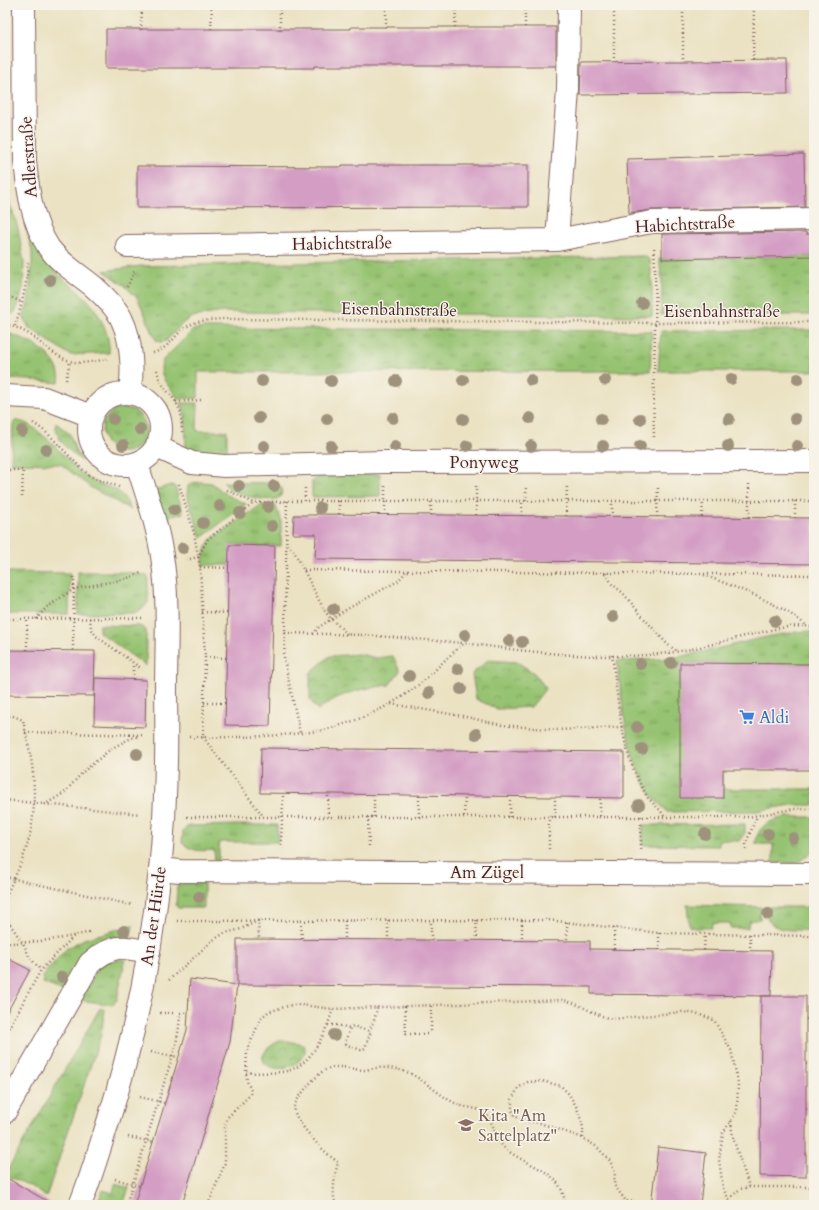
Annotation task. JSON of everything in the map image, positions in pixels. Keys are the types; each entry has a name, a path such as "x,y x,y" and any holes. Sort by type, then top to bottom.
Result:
{"street":[{"name":"Adlerstraße","path":"24,5 25,161 27,186 32,208 38,227 62,263 93,287 110,304 122,320 128,337 132,372 130,392"},
{"path":"557,240 568,90 569,5"},
{"name":"Habichtstraße","path":"127,246 557,240 652,222 814,220"},
{"path":"130,392 141,396 151,403 158,413 161,424 161,436 157,447 145,460 136,464 125,466 113,464 103,458 95,450 90,440 88,428 91,416 99,404 111,395 130,392"},
{"path":"6,405 50,400 91,416"},
{"name":"Ponyweg","path":"157,447 192,463 224,466 385,462 814,461"},
{"name":"An der Hürde","path":"80,1205 118,1090 138,1010 149,952 160,869 164,816 167,736 166,594 164,565 155,522 136,464"},
{"name":"Am Zügel","path":"160,869 180,871 282,872 814,874"},
{"path":"5,1112 90,963 103,952 115,948 130,948 149,952"}],"path":[{"path":"141,30 142,5"},
{"path":"211,29 212,5"},
{"path":"280,5 280,30"},
{"path":"386,5 386,27"},
{"path":"455,27 456,5"},
{"path":"525,5 525,27"},
{"path":"614,5 614,61"},
{"path":"683,5 683,61"},
{"path":"753,60 754,5"},
{"path":"652,222 656,280 653,396 657,517"},
{"path":"110,304 125,291 135,269 127,246"},
{"path":"5,294 23,303"},
{"name":"Eisenbahnstraße","path":"5,326 15,326 26,332 56,354 70,361 84,362 161,350 187,326 198,322 222,319 656,323 814,322"},
{"path":"154,352 155,358"},
{"path":"156,369 164,387 176,402 181,413 182,448 176,472 194,533 200,567 205,657 203,737 263,817"},
{"path":"176,402 201,400"},
{"path":"5,464 6,405"},
{"path":"44,429 87,474 99,481 128,491 144,487"},
{"path":"748,461 749,518"},
{"path":"385,462 385,515"},
{"path":"476,462 476,515"},
{"path":"566,516 568,462"},
{"path":"5,470 23,470 22,497"},
{"path":"287,501 284,659 300,733"},
{"path":"36,619 47,607 74,589 125,578 164,565 198,557 208,539 254,503 287,501 814,501"},
{"path":"339,501 339,514"},
{"path":"431,501 431,515"},
{"path":"522,501 522,516"},
{"path":"612,501 612,516"},
{"path":"702,518 703,501"},
{"path":"794,518 795,502"},
{"path":"287,544 294,551 324,610 331,619 349,635"},
{"path":"200,567 229,568"},
{"path":"304,570 814,575"},
{"path":"314,634 318,627 398,581 407,571"},
{"path":"606,573 612,584 623,593 668,644 677,651"},
{"path":"702,574 754,595 798,618 807,626"},
{"path":"73,650 74,575"},
{"path":"202,612 228,613"},
{"path":"90,618 91,628 96,636 134,664 166,684"},
{"path":"5,619 166,618"},
{"path":"27,619 27,650"},
{"path":"285,633 349,635 465,643 511,650 558,654 612,655 658,654 783,627 814,627"},
{"path":"167,736 244,737 320,731 341,726 390,704 417,686 454,651 465,643"},
{"path":"612,655 622,727 631,762 648,797 660,809 664,816"},
{"path":"205,657 227,658"},
{"path":"133,679 134,664"},
{"path":"204,703 226,703"},
{"path":"390,704 462,716 502,725 557,730 622,727"},
{"path":"5,716 13,716 23,720 32,766 34,818 19,870 5,898"},
{"path":"25,732 142,735 130,738 112,748 83,772 64,793 44,805"},
{"path":"282,872 281,825 283,817 283,794"},
{"path":"328,794 328,817"},
{"path":"374,795 374,817"},
{"path":"419,795 419,817"},
{"path":"464,816 465,796"},
{"path":"510,796 510,817"},
{"path":"555,797 555,817"},
{"path":"600,797 600,816"},
{"path":"5,800 164,816 757,816 793,809 814,809"},
{"path":"549,816 549,872"},
{"path":"641,816 641,873"},
{"path":"745,874 746,843 757,816"},
{"path":"368,817 369,872"},
{"path":"5,877 138,907 154,919 168,921 548,920 659,933 814,936"},
{"path":"5,905 9,923 23,943 30,958 41,970"},
{"path":"388,920 388,940"},
{"path":"431,940 432,920"},
{"path":"476,920 477,940"},
{"path":"522,920 522,941"},
{"path":"258,921 258,939"},
{"path":"168,981 213,940 225,933 258,921"},
{"path":"301,921 302,939"},
{"path":"345,921 345,939"},
{"path":"567,922 567,941"},
{"path":"614,928 614,949"},
{"path":"5,943 23,943 74,936 97,930"},
{"path":"659,933 659,950"},
{"path":"704,950 705,934"},
{"path":"750,934 750,951"},
{"path":"5,1035 41,970 74,936"},
{"path":"208,1205 225,1163 225,1124 228,1117 250,1095 251,1091 246,1073 247,1050 261,1018 268,1012 290,1005 332,1009 564,1000 574,1002 603,1018 613,1019 682,1012 698,1014 714,1020 731,1050 738,1082 737,1111 723,1134 719,1160 723,1188 729,1200 734,1205"},
{"path":"405,1006 406,1034 431,1034 431,1005"},
{"path":"350,1028 345,1042 347,1045 361,1050 365,1048 370,1034 368,1031 376,1012 376,1007"},
{"path":"246,1073 274,1073 286,1071 296,1068 304,1063 312,1053 328,1025 332,1009"},
{"path":"126,1205 176,1045 180,1013"},
{"path":"806,1019 814,1019"},
{"path":"328,1025 337,1025 350,1028 353,1026 368,1031"},
{"path":"806,1064 814,1064"},
{"path":"336,1205 334,1201 335,1175 338,1162 331,1158 295,1116 294,1107 299,1096 325,1070 339,1067 364,1070 376,1068 392,1069 411,1074 457,1104 482,1111 490,1120 498,1139 506,1150 552,1176 561,1187 565,1205"},
{"path":"583,1138 583,1127 577,1108 569,1094 561,1086 542,1081 528,1082 518,1088 512,1099 512,1110 515,1116 524,1121 540,1124 583,1138 598,1147 610,1161 615,1172 614,1185 626,1201"},
{"path":"806,1110 814,1110"},
{"path":"731,1120 732,1131 740,1163 749,1186"},
{"path":"806,1154 814,1154"},
{"path":"729,1200 740,1189 749,1186 814,1186"},
{"path":"620,1205 626,1201 651,1204"},
{"path":"519,1205 528,1203 534,1205"}],"green space":[{"path":"5,31 6,178 10,204 18,228 24,263 23,288 19,304 15,312 5,318"},
{"path":"25,224 47,262 60,276 77,289 94,307 105,329 109,345 109,353 70,355 29,328 24,318 24,313 28,304 32,251"},
{"path":"644,256 650,260 652,281 652,316 223,312 192,317 183,323 166,341 161,342 156,340 138,299 124,285 104,271 140,266"},
{"path":"814,256 814,315 661,315 662,280 659,259"},
{"path":"204,328 652,331 650,371 198,372 198,398 178,399 165,381 161,372 163,360 193,330"},
{"path":"814,330 814,371 658,371 661,331"},
{"path":"5,333 14,335 33,344 50,357 56,365 59,374 59,383 5,379"},
{"path":"181,403 198,403 197,431 227,431 227,458 186,451 185,414"},
{"path":"120,408 128,408 140,414 146,426 146,434 140,446 128,452 120,452 108,446 102,434 102,426 108,414"},
{"path":"15,421 22,422 30,426 48,439 87,478 96,483 117,490 131,510 90,487 61,464 11,463 13,424"},
{"path":"56,423 70,434 76,452 82,461 60,440 56,429"},
{"path":"327,474 380,474 380,496 312,497 312,481"},
{"path":"223,482 276,483 282,488 282,492 280,497 276,499 271,500 257,498 233,491"},
{"path":"192,483 212,483 227,495 246,504 201,538 187,495 188,486"},
{"path":"171,485 175,486 183,513 163,518 155,490"},
{"path":"275,504 281,520 281,546 230,545 229,565 203,565 204,553 210,540 261,505"},
{"path":"5,572 70,573 69,614 5,614"},
{"path":"78,572 128,572 148,576 148,603 134,613 78,614"},
{"path":"99,625 140,626 146,630 146,666 99,632"},
{"path":"807,631 814,632 814,664 681,663 723,798 723,789 814,789 814,805 791,805 757,811 667,812 651,794 635,761 626,728 617,661 652,660 678,657 762,638"},
{"path":"360,654 376,658 393,656 400,671 389,685 369,688 343,695 318,710 310,700 310,673 330,656"},
{"path":"488,660 517,662 534,673 546,688 531,707 497,709 476,699 472,674"},
{"path":"786,817 814,817 814,852 797,863 773,863 773,844 756,844 757,838 765,825"},
{"path":"745,824 745,833 739,841 719,840 719,846 642,845 643,825"},
{"path":"277,825 278,842 219,842 219,861 215,861 214,850 197,850 182,843 183,831 188,826"},
{"path":"187,883 204,883 204,908 178,908 176,904 177,887"},
{"path":"687,905 761,907 760,919 749,921 748,928 731,928 730,923 712,923 711,928 694,928 689,926"},
{"path":"765,907 807,907 814,912 814,930 790,930 775,926 766,916"},
{"path":"133,925 129,944 68,993 43,983 43,975 67,948 84,939"},
{"path":"113,960 125,960 117,1000 112,1005 80,1000 101,964"},
{"path":"100,1008 105,1010 101,1035 46,1197 30,1186 8,1176 7,1171"},
{"path":"279,1041 303,1044 305,1047 305,1053 295,1064 286,1068 269,1066 264,1062 263,1056 268,1049"},
{"path":"115,1184 129,1188 123,1205 100,1204 99,1199 103,1190 113,1193"}],"building":[{"path":"351,27 556,27 556,66 106,68 106,29 351,29"},
{"path":"787,60 788,93 580,95 581,62"},
{"path":"804,154 805,207 652,210 629,213 627,159"},
{"path":"342,165 528,165 528,207 137,208 137,166 342,167"},
{"path":"806,232 806,234 814,234 814,256 662,259 662,234"},
{"path":"294,515 814,518 814,564 315,559 316,534 293,534"},
{"path":"229,545 275,546 270,726 225,725"},
{"path":"5,650 95,651 94,696 5,695"},
{"name":"Aldi","path":"680,663 814,664 814,770 723,770 723,798 680,798"},
{"path":"95,678 146,680 145,727 94,725"},
{"path":"261,748 624,752 624,798 260,793"},
{"path":"237,939 590,941 590,949 772,951 771,996 591,994 591,987 237,985"},
{"path":"5,957 30,970 5,1016"},
{"path":"190,979 237,985 230,1042 182,1205 145,1205 135,1202 187,1030"},
{"path":"761,996 806,996 806,1177 760,1176"},
{"path":"658,1147 706,1153 700,1205 651,1205"},
{"path":"5,1177 54,1205 5,1205"}],"place":[{"name":"Aldi","path":"747,717"},
{"name":"Kita \"Am Sattelplatz\"","path":"466,1125"}]}
